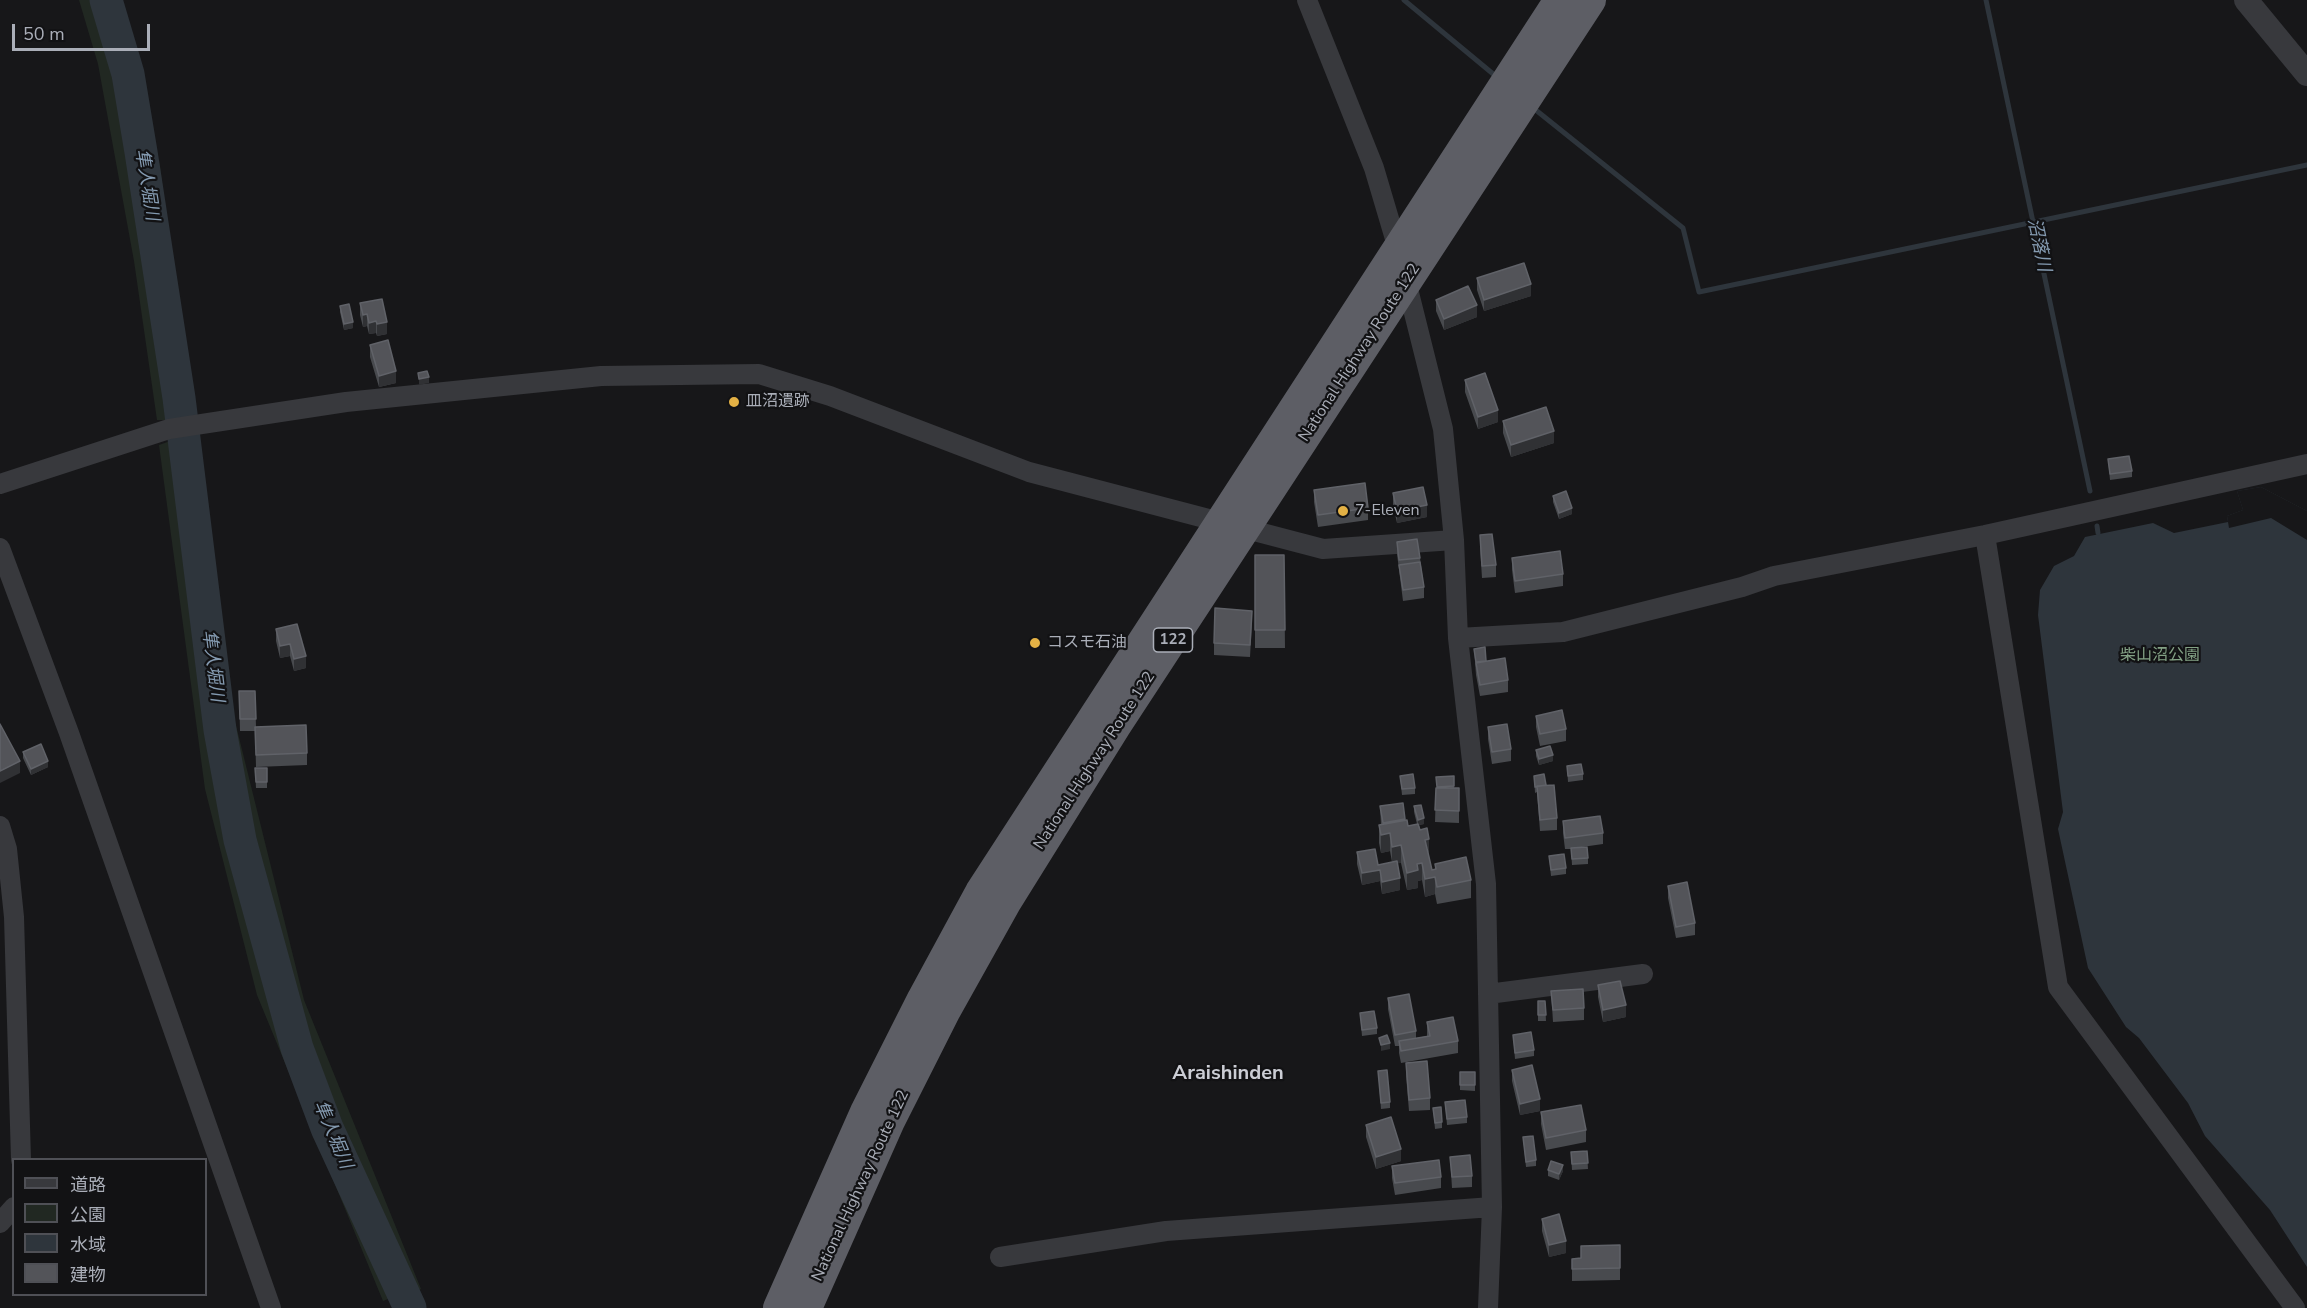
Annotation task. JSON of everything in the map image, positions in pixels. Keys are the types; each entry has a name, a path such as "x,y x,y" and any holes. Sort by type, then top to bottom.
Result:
{"highway":[{"name":"National Highway Route 122","path":"806,1308 889,1121 944,1012 1006,901 1116,726 1398,249 1560,0"},
{"name":"National Highway Route 122","path":"778,1308 866,1112 976,902 1233,525 1406,282 1590,0"}],"street":[{"path":"1307,0 1374,168 1398,249 1443,429 1454,540 1458,638 1486,884 1492,1207 1488,1308"},
{"path":"2246,0 2307,74"},
{"path":"0,484 169,429 346,402 601,376 759,374 830,396 1029,472 1323,549 1454,540"},
{"path":"1458,638 1563,632 1742,587 1774,576 1985,535 2307,464"},
{"path":"1985,535 2058,987 2295,1308"},
{"path":"0,548 69,732 272,1308"},
{"path":"0,826 7,849 14,917 21,1158"},
{"path":"1488,994 1643,974"},
{"path":"1000,1257 1166,1231 1492,1207"},
{"path":"0,1223 12,1209"}],"green space":[{"path":"79,0 100,0 138,161 173,420 157,420 134,261 98,64"},
{"path":"110,0 119,0 160,166 192,418 186,418 160,218 129,67"},
{"path":"187,434 193,435 221,665 304,1000 421,1289 409,1294 340,1144 307,1055 241,821 221,703"},
{"path":"176,439 220,784 291,1050 318,1122 396,1296 383,1301 257,995 205,789 159,445"}],"water":[{"name":"柴山沼公園","path":"2261,487 2307,511 2307,1267 2270,1210 2205,1136 2188,1103 2139,1038 2126,1027 2088,968 2058,829 2063,812 2038,615 2040,590 2054,566 2074,556 2085,537 2153,523 2174,533 2228,522 2227,516 2243,510 2237,491"}],"pier":[{"path":"2261,487 2307,511 2307,540 2271,518 2229,528 2227,516 2243,510 2237,491"}],"building":[{"path":"1524,263 1531,284 1484,300 1477,278"},
{"path":"1468,286 1477,305 1444,319 1436,300"},
{"path":"382,299 387,322 369,323 367,314 363,315 360,303"},
{"path":"349,304 353,322 344,324 340,306"},
{"path":"388,340 396,371 379,376 370,345"},
{"path":"427,371 429,377 419,379 418,373"},
{"path":"1485,373 1498,410 1478,417 1465,380"},
{"path":"1546,407 1554,431 1511,445 1503,421"},
{"path":"2129,456 2132,471 2110,474 2108,459"},
{"path":"1365,483 1368,508 1318,515 1314,490"},
{"path":"1423,487 1427,505 1397,511 1393,493"},
{"path":"1566,491 1572,508 1559,513 1553,496"},
{"path":"1492,534 1496,565 1482,566 1480,535"},
{"path":"1417,539 1420,558 1399,560 1397,542"},
{"path":"1560,551 1563,574 1515,581 1512,558"},
{"path":"1255,555 1284,555 1285,630 1255,630"},
{"path":"1420,562 1424,587 1403,590 1399,565"},
{"path":"1215,608 1252,611 1250,645 1214,643"},
{"path":"297,624 306,656 294,659 290,644 280,646 276,629"},
{"path":"1485,647 1486,661 1476,662 1474,649"},
{"path":"1505,658 1508,680 1480,685 1476,663"},
{"path":"239,691 255,691 256,719 240,719"},
{"path":"1562,710 1566,729 1540,734 1536,716"},
{"path":"0,724 20,761 0,771"},
{"path":"1507,724 1511,749 1492,752 1488,727"},
{"path":"306,725 307,753 256,755 255,727"},
{"path":"41,744 48,761 31,769 23,752"},
{"path":"1550,746 1553,755 1539,759 1536,750"},
{"path":"1581,764 1583,774 1568,776 1567,766"},
{"path":"255,768 267,768 267,782 256,782"},
{"path":"1413,774 1415,788 1402,789 1400,776"},
{"path":"1544,774 1546,785 1535,787 1534,776"},
{"path":"1454,776 1454,786 1437,787 1436,777"},
{"path":"1554,785 1557,818 1540,820 1537,786"},
{"path":"1436,788 1459,788 1459,811 1435,810"},
{"path":"1403,803 1405,819 1383,823 1380,806"},
{"path":"1421,805 1424,818 1418,820 1414,806"},
{"path":"1600,816 1603,833 1565,838 1563,821"},
{"path":"1407,820 1408,826 1418,824 1420,830 1427,828 1429,839 1425,840 1432,870 1436,869 1435,864 1466,857 1471,880 1437,887 1435,877 1425,879 1422,863 1417,864 1418,870 1407,873 1401,845 1392,847 1390,833 1381,835 1379,825"},
{"path":"1587,847 1588,858 1572,859 1571,848"},
{"path":"1375,849 1378,865 1397,861 1400,878 1382,882 1380,870 1362,873 1357,852"},
{"path":"1564,854 1566,868 1551,870 1549,856"},
{"path":"1687,882 1695,923 1676,927 1668,886"},
{"path":"1620,981 1626,1005 1603,1010 1598,985"},
{"path":"1583,989 1584,1008 1553,1010 1551,991"},
{"path":"1409,994 1416,1031 1395,1035 1388,998"},
{"path":"1538,1001 1545,1001 1546,1015 1538,1015"},
{"path":"1374,1011 1377,1028 1362,1030 1360,1013"},
{"path":"1453,1017 1458,1041 1401,1051 1399,1041 1430,1036 1427,1022"},
{"path":"1531,1032 1534,1050 1515,1053 1513,1035"},
{"path":"1387,1035 1390,1043 1381,1045 1379,1038"},
{"path":"1427,1061 1430,1098 1409,1100 1406,1063"},
{"path":"1532,1065 1540,1099 1520,1104 1512,1070"},
{"path":"1387,1070 1390,1102 1381,1103 1378,1071"},
{"path":"1460,1072 1475,1072 1475,1085 1460,1085"},
{"path":"1465,1100 1467,1117 1447,1119 1445,1102"},
{"path":"1581,1105 1586,1130 1546,1138 1541,1112"},
{"path":"1441,1107 1442,1122 1435,1123 1433,1108"},
{"path":"1391,1117 1401,1149 1376,1157 1366,1125"},
{"path":"1533,1136 1536,1160 1526,1162 1523,1137"},
{"path":"1587,1151 1588,1163 1572,1164 1571,1152"},
{"path":"1470,1155 1472,1176 1452,1177 1450,1157"},
{"path":"1439,1160 1441,1177 1395,1183 1392,1166"},
{"path":"1551,1161 1563,1165 1559,1174 1548,1170"},
{"path":"1559,1214 1566,1241 1549,1245 1542,1219"},
{"path":"1620,1245 1620,1268 1572,1269 1572,1259 1581,1258 1581,1246"}],"waterway":[{"name":"隼人堀川","path":"106,0 128,74 141,152 179,398 220,730 240,840 297,1048 327,1128 410,1308"},
{"path":"1404,0 1498,78"},
{"name":"沼落川","path":"1986,0 2090,491"},
{"path":"1532,107 1683,228 1699,292 2307,165"},
{"name":"沼落川","path":"2097,526 2098,533"}],"place":[{"name":"皿沼遺跡","path":"734,402"},
{"name":"7-Eleven","path":"1343,511"},
{"name":"コスモ石油","path":"1035,643"}],"district":[{"name":"Araishinden","path":"1228,1074"}]}
